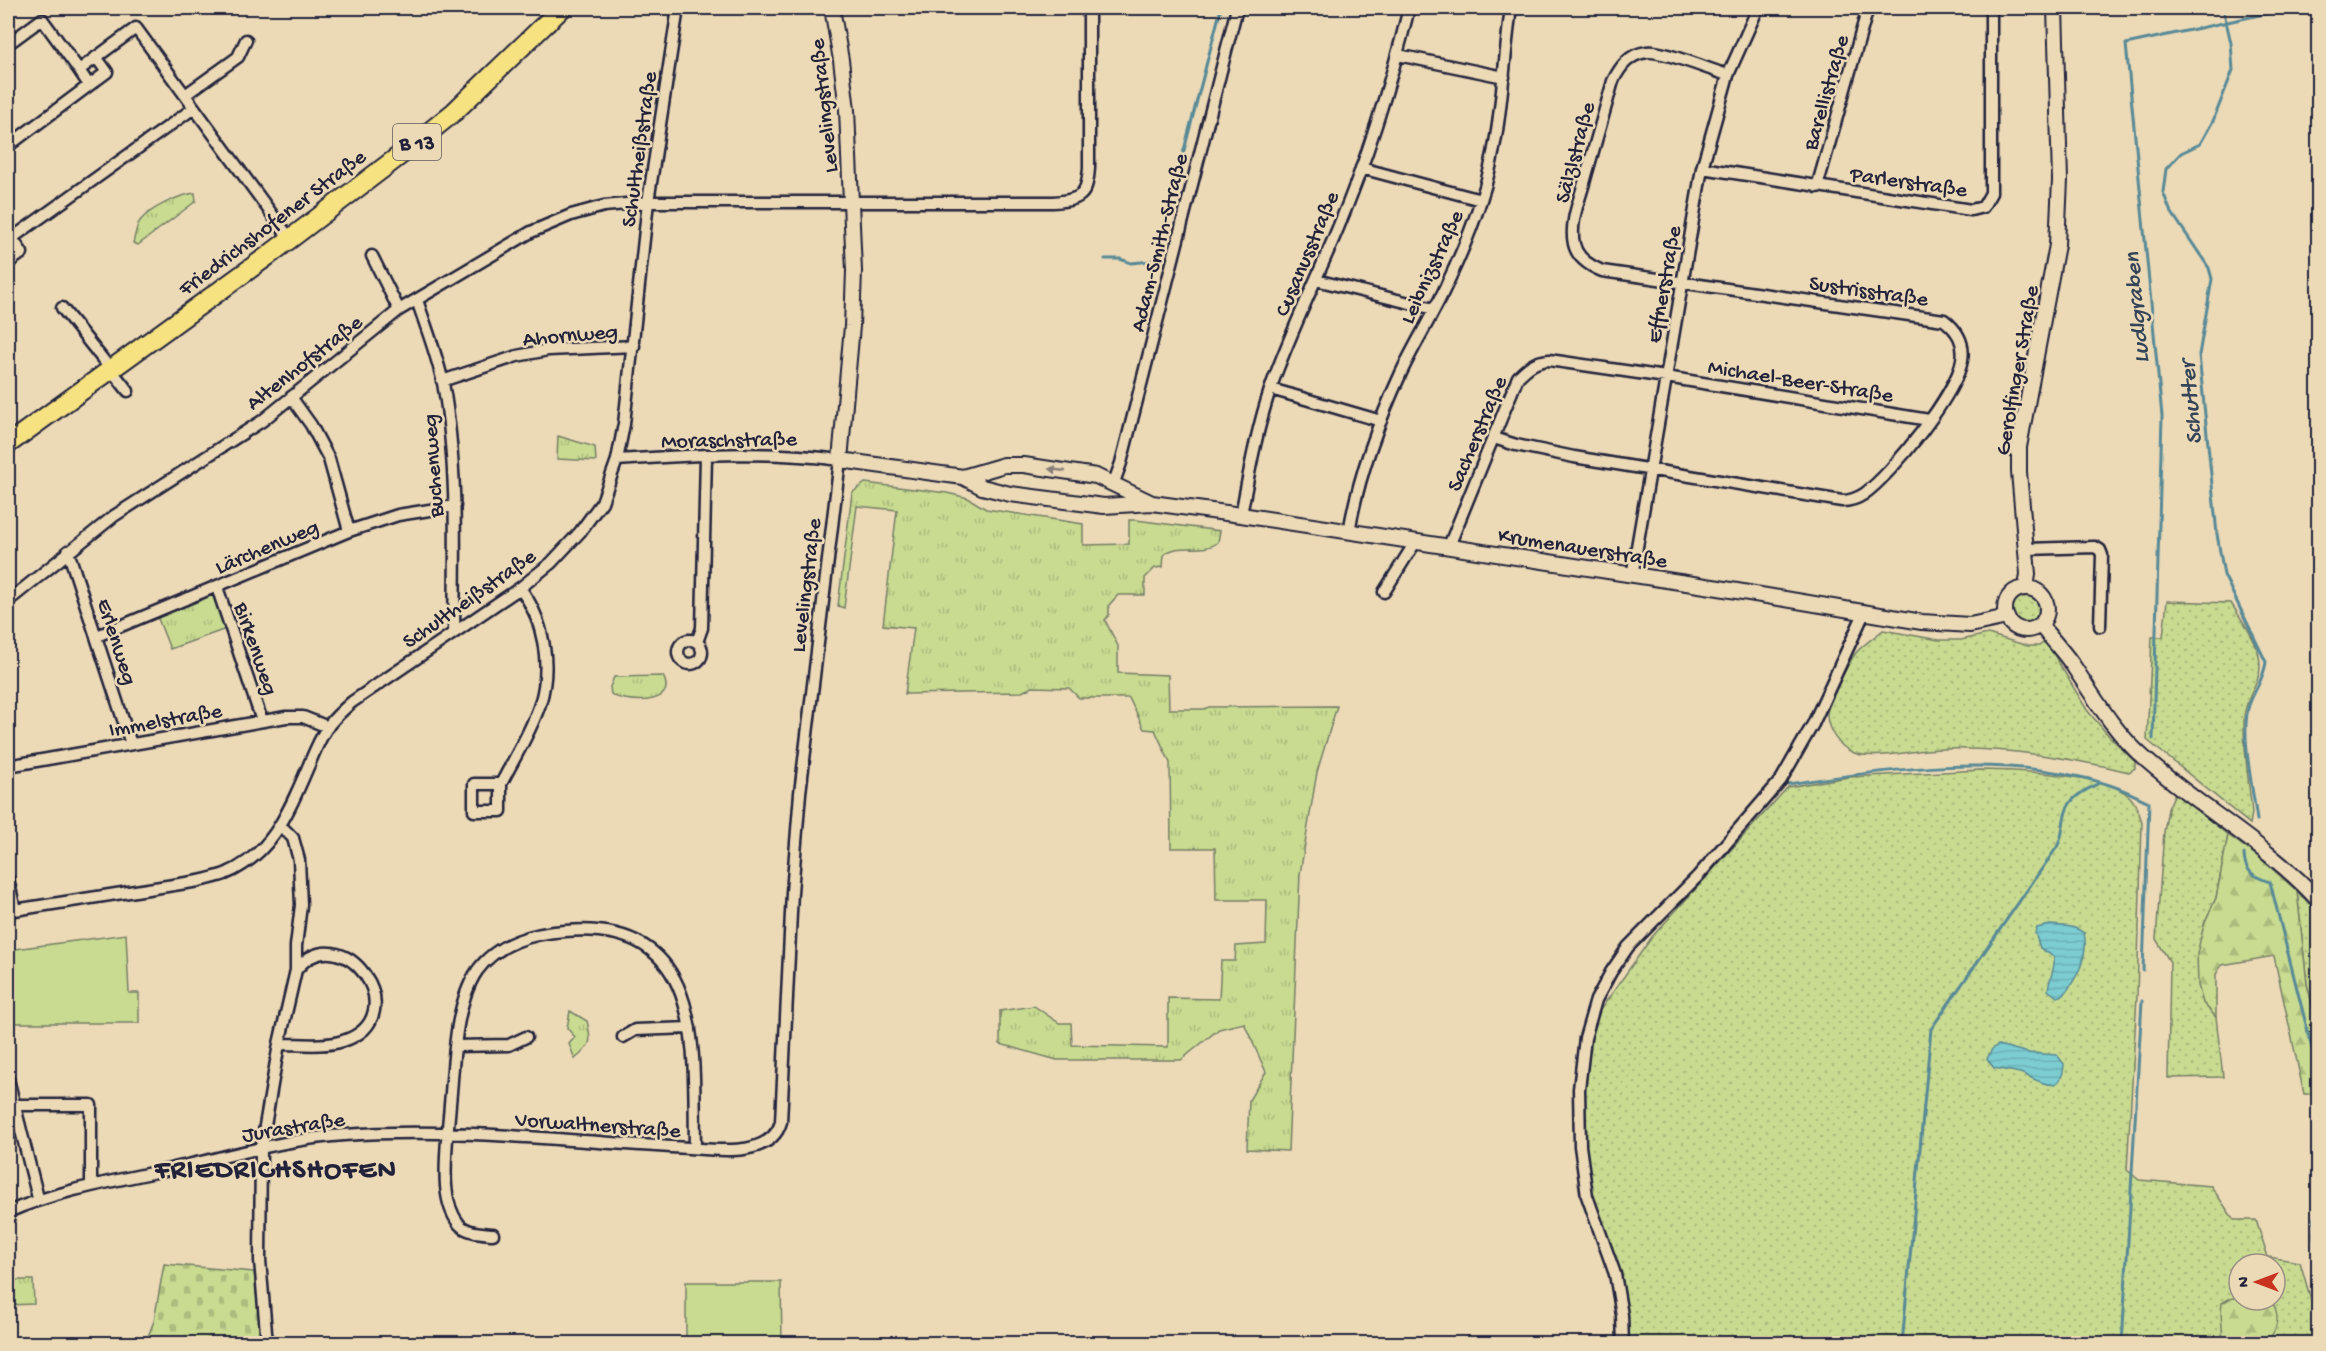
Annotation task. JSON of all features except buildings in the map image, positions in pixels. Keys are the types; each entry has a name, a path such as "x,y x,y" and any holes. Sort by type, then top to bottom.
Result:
{"main road":[{"name":"Friedrichshofener Straße","path":"8,444 290,239 454,112 562,8"}],"street":[{"name":"Schultheißstraße","path":"11,910 199,881 225,874 260,852 281,825 328,727 352,702 520,588 551,563 580,532 602,502 617,460 634,346 648,201 678,8"},
{"name":"Levelingstraße","path":"746,1148 759,1146 772,1139 780,1128 781,1122 791,903 799,809 840,460 852,326 854,271 852,201 844,77 832,8"},
{"name":"Altenhofstraße","path":"8,601 114,516 262,421 399,310 531,232 571,215 604,206 648,201 1053,202 1071,201 1082,195 1088,186 1089,168 1089,8"},
{"name":"Adam-Smith-Straße","path":"1113,485 1121,463 1237,8"},
{"name":"Cusanusstraße","path":"1241,515 1270,389 1361,168 1398,55 1409,8"},
{"name":"Leibnizstraße","path":"1349,532 1356,500 1381,421 1401,372 1447,285 1481,200 1492,159 1511,8"},
{"name":"Effnerstraße","path":"1632,576 1702,168 1728,75 1758,8"},
{"name":"Barellistraße","path":"1817,187 1868,8"},
{"name":"Parlerstraße","path":"1702,168 1971,210 1983,207 1991,193 1991,8"},
{"name":"Gerolfinger Straße","path":"2026,588 2026,549 2019,447 2053,277 2059,213 2055,8"},
{"path":"8,44 42,19 89,85"},
{"path":"79,70 136,28 290,239"},
{"path":"184,95 238,57 246,40"},
{"name":"Sälzlstraße","path":"1681,281 1602,271 1591,267 1574,246 1576,212 1613,81 1620,67 1631,58 1647,52 1728,75"},
{"path":"1398,55 1504,77"},
{"path":"8,146 107,72 96,57"},
{"path":"8,263 22,253 10,239 194,108"},
{"path":"1361,168 1481,200"},
{"path":"372,256 399,310"},
{"path":"1316,280 1434,309"},
{"name":"Sustrisstraße","path":"1494,438 1539,450 1651,470 1807,497 1851,500 1864,494 1899,460 1955,380 1962,359 1961,341 1955,329 1944,320 1681,281"},
{"name":"Buchenweg","path":"417,300 442,381 451,442 455,506 454,633"},
{"path":"62,308 128,391"},
{"name":"Ahornweg","path":"442,381 517,356 548,350 634,346"},
{"name":"Sacherstraße","path":"1449,546 1518,377 1531,365 1549,360 1666,376"},
{"name":"Michael-Beer-Straße","path":"1666,376 1929,420"},
{"path":"1270,389 1381,421"},
{"path":"291,397 311,425 329,459 349,531"},
{"name":"Moraschstraße","path":"617,460 784,455 840,460"},
{"path":"697,642 702,628 705,456"},
{"name":"Krumenauerstraße","path":"840,460 963,477 982,488 996,491 1104,506 1152,503 1241,515 1865,611 1922,622 1970,625 2007,617"},
{"name":"Krumenauerstraße","path":"963,477 997,468 1024,465 1096,476 1152,503"},
{"path":"996,491 993,478 997,468"},
{"path":"1104,506 1110,500 1113,485"},
{"name":"Lärchenweg","path":"98,636 349,531 398,515 455,506"},
{"path":"1384,592 1416,541"},
{"path":"2026,549 2095,547 2100,550 2102,555 2100,626"},
{"name":"Erlenweg","path":"68,551 98,636 131,744"},
{"name":"Birkenweg","path":"218,587 262,721"},
{"path":"501,784 533,722 540,703 545,676 540,627 531,603 520,588"},
{"path":"2026,588 2038,592 2046,602 2047,614 2040,625 2028,630 2010,622 2006,605 2011,595 2026,588"},
{"path":"1623,1344 1622,1315 1615,1274 1587,1196 1580,1146 1581,1069 1585,1038 1596,1000 1628,947 1698,876 1781,780 1813,724 1865,611"},
{"path":"2040,625 2071,663 2095,702 2143,757 2268,855 2319,900"},
{"name":"Immelstraße","path":"8,766 286,717 303,717 328,727"},
{"path":"267,1344 260,1260 261,1149 279,1044 296,970 296,946 302,904 299,860 293,837 281,825"},
{"path":"8,879 11,910"},
{"path":"493,1234 476,1233 460,1225 451,1209 446,1187 445,1155 460,1014 477,971 490,956 510,943 531,936 591,930 623,935 653,951 664,962 681,990 690,1028 695,1148"},
{"path":"279,1044 342,1041 352,1037 367,1023 374,1005 369,978 357,966 341,956 313,954 296,970"},
{"path":"623,1037 635,1029 690,1028"},
{"path":"456,1046 509,1045 526,1037"},
{"path":"8,1081 38,1198"},
{"path":"14,1105 91,1105 92,1186"},
{"name":"Vorwaltnerstraße","path":"448,1133 695,1148 746,1148"},
{"name":"Jurastraße","path":"8,1212 38,1198 305,1140 342,1135 448,1133"}],"green space":[{"path":"195,193 196,201 138,245 133,243 140,221 151,211 181,196"},
{"path":"558,436 595,447 596,461 557,459"},
{"path":"865,483 947,493 968,498 986,509 1083,524 1083,545 1129,544 1129,520 1220,531 1218,542 1212,546 1177,549 1164,555 1163,567 1155,568 1145,578 1145,595 1118,595 1109,605 1109,615 1105,620 1118,646 1118,673 1168,675 1169,709 1337,706 1317,772 1300,874 1288,1151 1247,1149 1249,1100 1266,1072 1244,1023 1219,1029 1181,1060 1057,1060 1000,1044 1000,1011 1034,1006 1059,1023 1071,1023 1072,1045 1168,1047 1168,998 1219,999 1221,961 1235,961 1236,946 1266,944 1267,900 1216,900 1215,848 1171,848 1170,763 1155,730 1144,729 1129,698 1079,698 1069,688 1032,687 1022,692 905,694 914,628 883,625 897,510 857,506 844,608 838,606 852,493"},
{"path":"2027,593 2033,594 2041,602 2041,614 2033,622 2027,623 2021,622 2013,614 2012,608 2013,602 2021,594"},
{"path":"215,594 226,629 170,649 157,616"},
{"path":"2167,601 2231,603 2256,646 2259,655 2259,674 2244,717 2245,753 2252,813 2250,824 2147,740 2152,637 2163,637"},
{"path":"1883,630 1939,640 1961,640 1988,634 2028,646 2047,643 2087,710 2135,762 2135,768 2129,772 2028,753 1977,749 1925,750 1877,755 1852,752 1843,746 1832,732 1828,722 1828,711 1838,685 1855,654"},
{"path":"663,676 666,686 664,693 657,698 637,700 611,694 610,687 614,677"},
{"path":"1980,770 2036,772 2081,778 2119,789 2130,797 2138,809 2142,822 2137,996 2127,1170 2139,1180 2211,1186 2234,1220 2256,1220 2266,1252 2227,1252 2227,1312 2287,1312 2287,1260 2300,1262 2318,1324 2318,1343 1627,1343 1586,1169 1583,1119 1585,1064 1593,1020 1652,937 1788,787 1849,777"},
{"path":"2175,793 2228,835 2216,898 2204,924 2203,1003 2216,1017 2223,1077 2168,1078 2170,962 2156,939 2164,832 2168,809"},
{"path":"2228,835 2261,859 2297,891 2307,984 2318,1028 2318,1094 2304,1094 2274,956 2222,965 2216,974 2216,1017 2203,1003 2198,985 2197,954 2204,924 2216,898"},
{"path":"2297,891 2318,913 2318,1028 2307,984"},
{"path":"126,934 129,993 139,993 139,1023 8,1023 8,950"},
{"path":"570,1011 587,1021 590,1034 588,1046 575,1059 569,1044 575,1037 567,1028"},
{"path":"164,1264 254,1272 262,1343 145,1344 154,1321"},
{"path":"8,1280 33,1280 34,1304 8,1305"},
{"path":"686,1282 781,1282 782,1343 686,1343"},
{"path":"2227,1300 2227,1312 2276,1312 2277,1324 2271,1337 2273,1343 2223,1343 2222,1303"}],"water":[{"path":"2050,925 2076,929 2084,933 2085,942 2083,958 2077,974 2064,995 2057,997 2048,990 2054,957 2040,948 2035,933 2037,928"},
{"path":"1998,1045 2029,1053 2057,1055 2064,1064 2059,1081 2055,1084 2043,1083 2020,1073 1994,1068 1987,1059 1992,1049"}],"waterway":[{"path":"1105,259 1120,259 1131,263 1152,261 1158,250 1221,8"},
{"name":"Schutter","path":"2223,8 2231,43 2233,70 2213,121 2200,144 2181,153 2166,169 2163,192 2170,210 2209,268 2212,279 2199,355 2217,534 2224,575 2266,662 2249,705 2246,730 2257,820"},
{"name":"Ludlgraben","path":"2153,739 2162,416 2126,44 2292,8"},
{"path":"1788,784 1906,769 1987,766 2026,768 2065,774 2109,785 2149,802 2143,970"},
{"path":"1902,1344 1931,1029 2057,847 2069,804 2081,793 2101,782"},
{"name":"Schutter","path":"2244,854 2244,860 2251,873 2270,882 2318,1072"},
{"path":"2122,1344 2142,1001"},
{"name":"Schutter","path":"2318,1154 2314,1235 2318,1284"}],"district":[{"name":"FRIEDRICHSHOFEN","path":"276,1167"}]}
